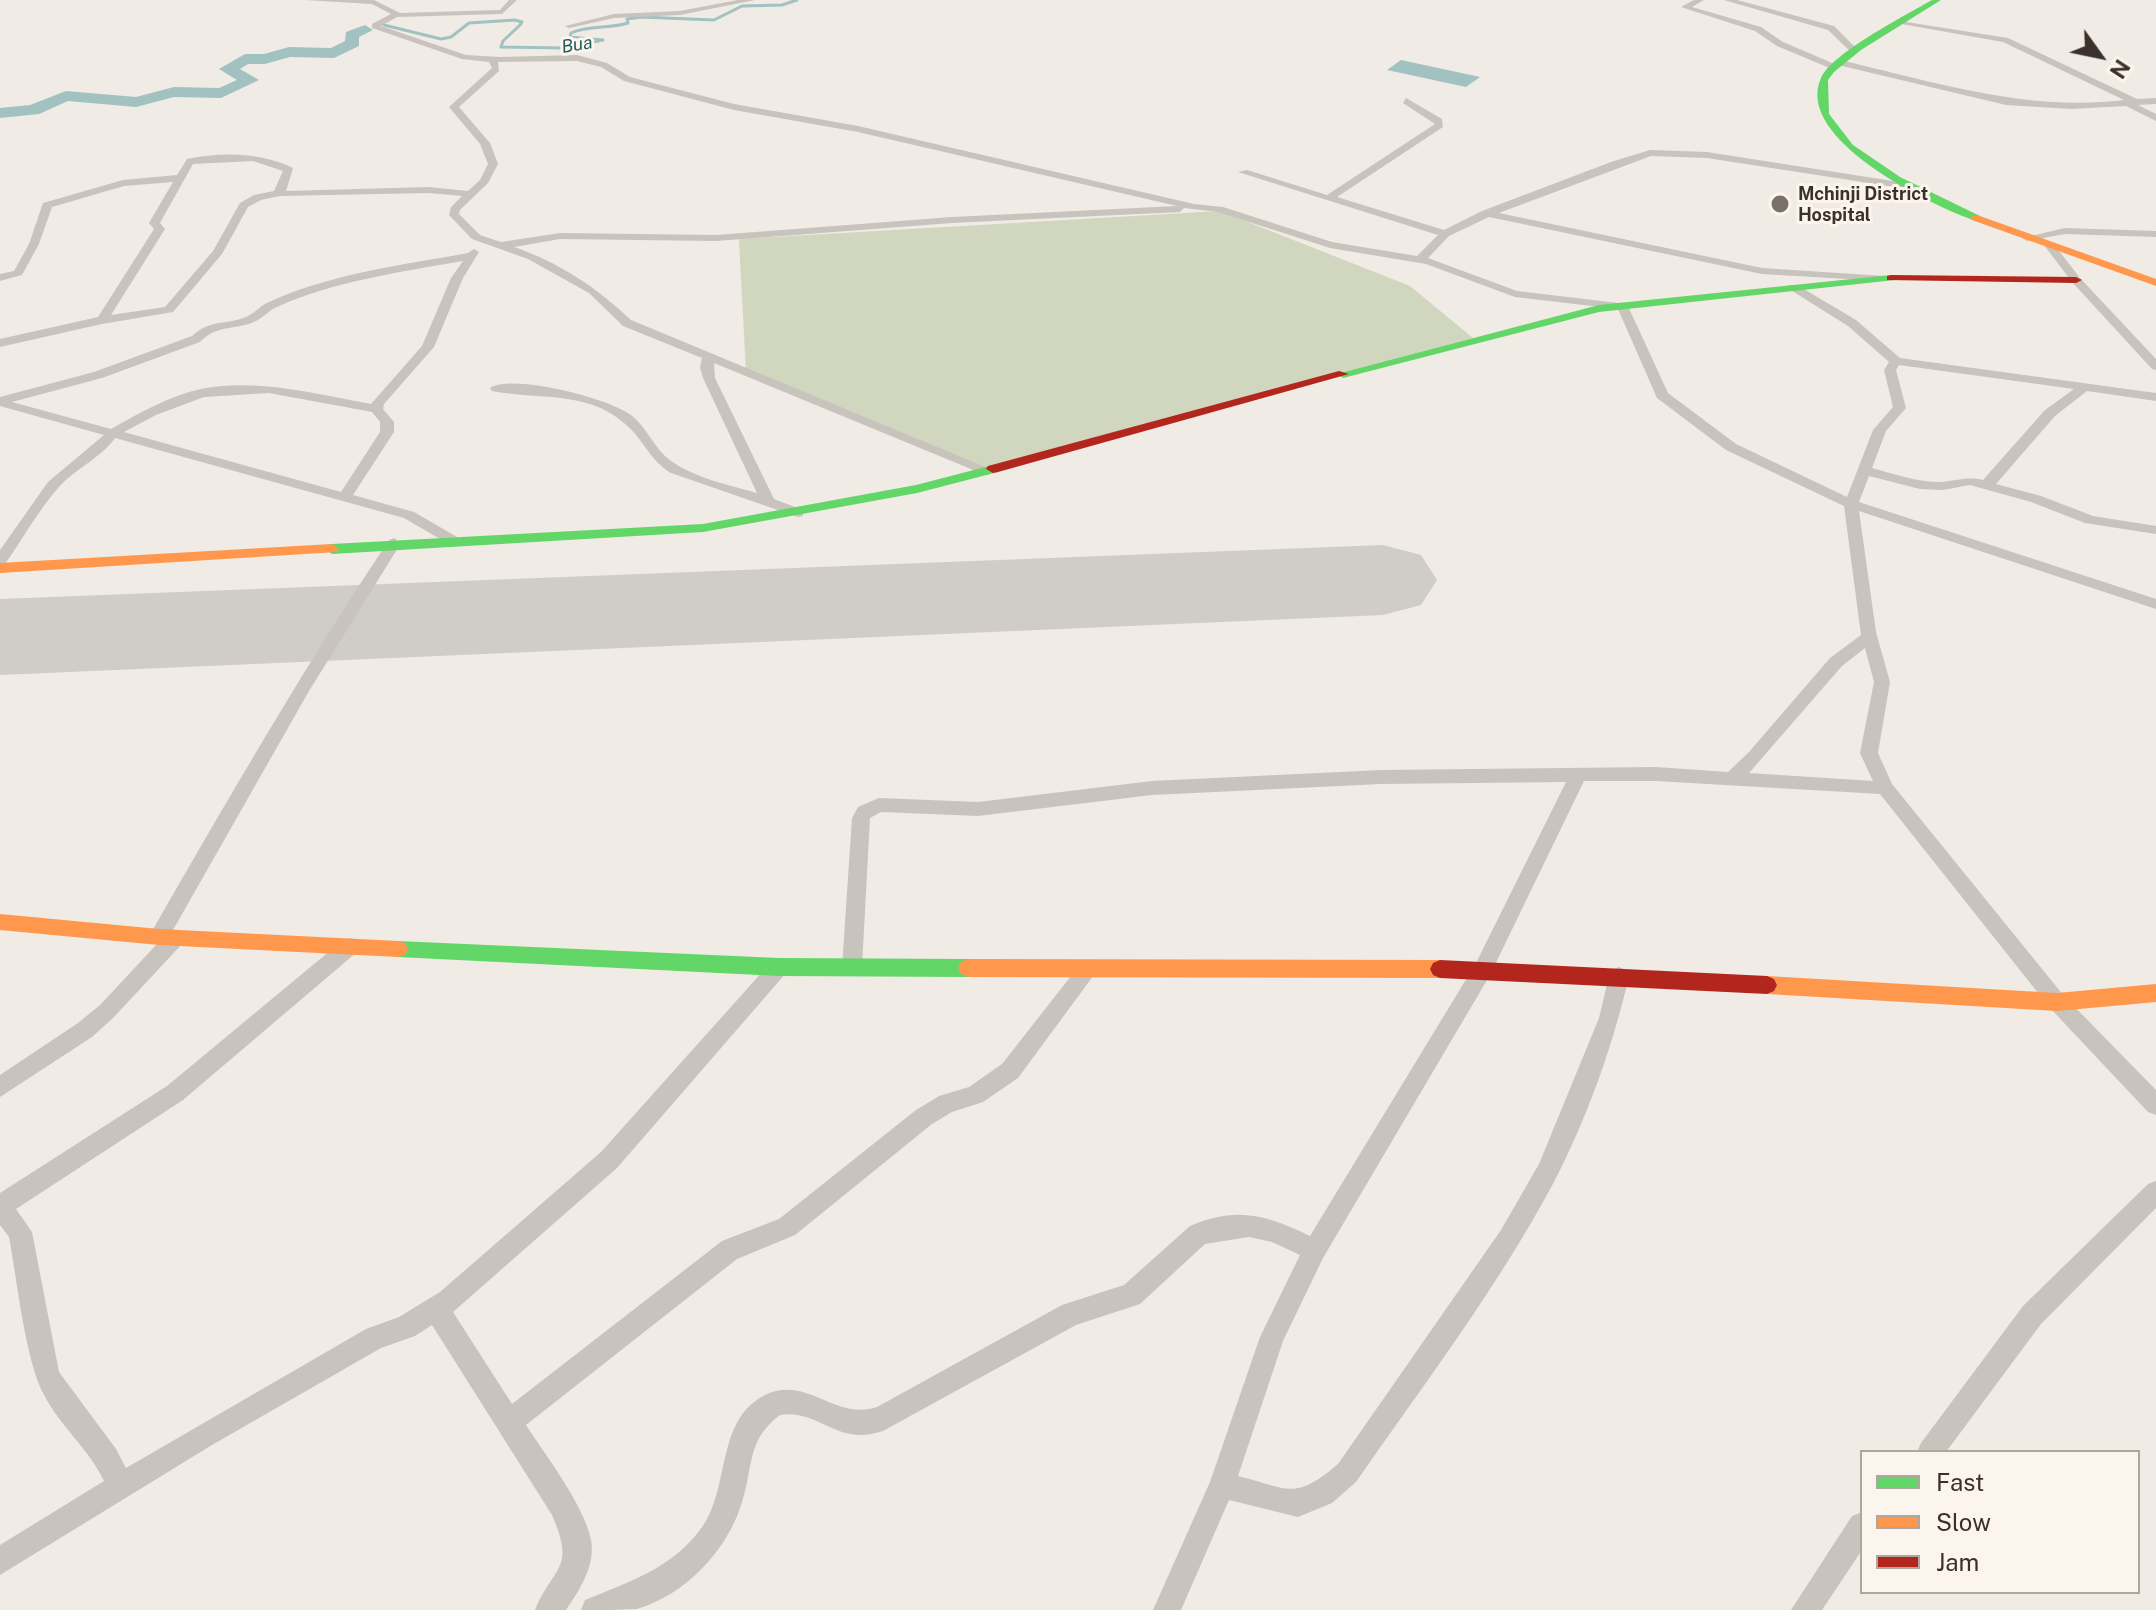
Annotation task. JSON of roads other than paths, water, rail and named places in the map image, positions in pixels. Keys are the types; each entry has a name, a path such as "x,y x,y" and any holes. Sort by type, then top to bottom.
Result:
{"main road":[{"path":"1937,0 1855,51 1824,80 1821,90 1829,123 1871,164 1975,219 2156,283"},
{"path":"0,568 394,543 703,528 798,513 988,471 1497,333 1623,306 1884,278 2076,280"},
{"path":"0,922 167,937 779,967 1483,969 2057,1002 2156,993"}],"street":[{"path":"308,0 373,2 397,15"},
{"path":"513,0 502,12 397,15 375,26 438,50 493,60 577,58 604,65 627,79 734,107 858,129 1219,209 1330,245 1420,259 1515,294 1623,306 1662,395 1731,447 1851,504 2156,604"},
{"path":"569,26 614,16 680,13 751,0"},
{"path":"1700,0 1685,7 1758,29 1780,44 1838,65 2006,102 2038,106 2156,101"},
{"path":"1728,0 1831,28 1855,51"},
{"path":"1900,23 2005,40 2132,102 2156,118"},
{"path":"493,60 496,69 454,107 485,143 493,164 484,181 469,194 454,215 468,231 483,240 532,257 593,291 627,323 988,471"},
{"path":"1329,198 1440,125 1439,121 1406,101"},
{"path":"1420,259 1445,234 1486,213 1650,153 1707,155 1908,186"},
{"path":"102,320 160,229 154,223 190,161 258,157 289,170 280,193"},
{"path":"1243,172 1445,234"},
{"path":"0,278 18,273 34,244 47,205 123,183 180,178"},
{"path":"0,343 102,320 162,312 175,306 218,252 244,205 258,197 280,193 429,190 469,194"},
{"path":"501,246 560,236 716,238 967,219 1199,207"},
{"path":"1486,213 1738,268 1884,278"},
{"path":"2027,238 2065,231 2156,234"},
{"path":"376,409 428,347 457,278 483,240"},
{"path":"2049,245 2076,280 2156,366"},
{"path":"0,402 98,375 196,339 207,328 251,319 271,305 318,289 389,271 471,256"},
{"path":"1793,287 1852,323 1896,361 2156,397"},
{"path":"709,357 706,368 709,378 767,499"},
{"path":"1896,361 1890,370 1900,408 1880,430 1851,504 1869,637 1882,682 1869,753 1885,788 2057,1002 2156,1105"},
{"path":"1986,486 2060,403 2085,387"},
{"path":"496,388 560,393 609,408 628,419 662,463 767,499 798,513"},
{"path":"0,561 42,497 83,457 103,445 111,434 151,412 209,392 225,394 269,389 376,409 387,422 387,432 344,498"},
{"path":"0,402 419,519 452,540"},
{"path":"1866,471 1920,485 1943,486 1965,481 2036,499 2090,520 2156,530"},
{"path":"0,1087 85,1030 107,1011 167,937 291,704 394,543"},
{"path":"1732,778 1755,757 1836,662 1869,637"},
{"path":"852,967 861,818 871,807 978,809 1152,788 1381,777 1656,774 1885,788"},
{"path":"1167,1610 1222,1485 1264,1354 1315,1250 1483,969 1578,776"},
{"path":"121,1487 107,1458 53,1387 47,1373 20,1232 0,1206 175,1093 350,946"},
{"path":"0,1561 375,1338 406,1327 437,1310 609,1160 779,967"},
{"path":"509,1422 730,1249 787,1227 924,1117 991,1086 1010,1071 1089,968"},
{"path":"1222,1485 1298,1504 1323,1494 1347,1473 1509,1238 1547,1172 1609,1018 1619,976"},
{"path":"1931,1450 2032,1315 2156,1192"},
{"path":"595,1610 619,1603 673,1575 702,1548 723,1519 732,1488 738,1445 756,1418 774,1403 792,1400 860,1425 883,1418 1071,1314 1131,1295 1198,1234 1223,1227 1249,1225 1274,1231 1315,1250"},
{"path":"437,1310 562,1505 578,1542 572,1577 549,1610"},
{"path":"1805,1610 1860,1529"}],"water":[{"path":"1401,60 1480,77 1466,87 1387,70"}],"waterway":[{"name":"Bua","path":"384,25 441,39 451,37 469,23 515,20 522,22 501,47 564,48 603,40 570,37 571,33 621,25 628,23 627,19 714,20 742,6 782,5 797,0"},
{"name":"Bua","path":"0,113 33,110 66,96 136,102 174,92 221,93 251,80 227,69 245,59 265,59 289,52 334,53 353,43 351,35 365,30"}],"place":[{"name":"Mchinji District Hospital","path":"1780,204"}]}
